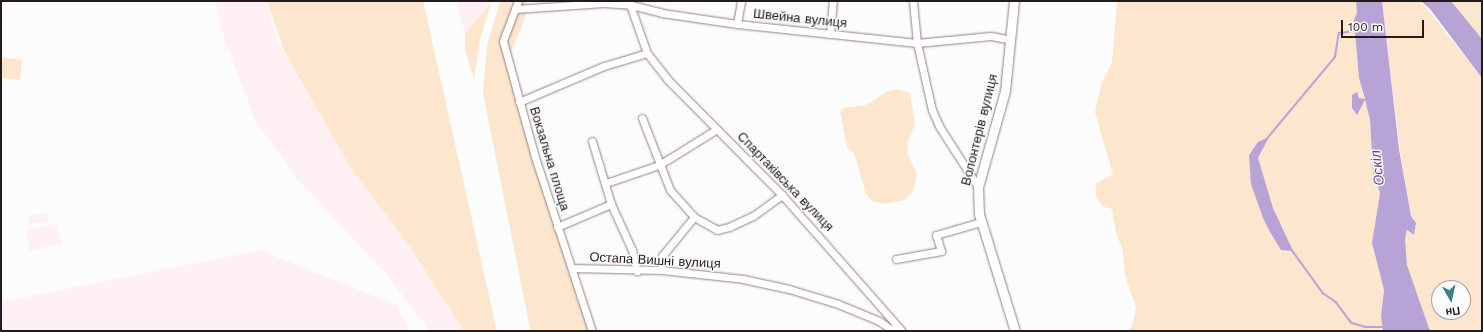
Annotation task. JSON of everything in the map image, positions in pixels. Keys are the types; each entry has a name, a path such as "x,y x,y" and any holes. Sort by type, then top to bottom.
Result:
{"street":[{"path":"518,1 503,41 519,102"},
{"path":"737,24 741,1"},
{"path":"830,34 833,1"},
{"path":"913,1 917,44 932,110 939,126 978,187"},
{"name":"Волонтерів вулиця","path":"1014,1 1005,91 978,187 981,222 1015,331"},
{"name":"Швейна вулиця","path":"515,9 604,3 629,3 662,13 737,24 917,44 991,36 1011,40"},
{"name":"Спартаківська вулиця","path":"629,3 648,53 666,79 717,128 782,195 902,331"},
{"name":"Вокзальна площа","path":"592,331 557,226 519,102 604,66 648,53"},
{"path":"642,118 670,190 694,217 717,230 729,227 753,216 782,195"},
{"path":"606,183 660,165 717,128"},
{"path":"592,141 606,183 611,204 632,250 637,271"},
{"path":"557,226 611,204"},
{"path":"662,270 662,256 694,217"},
{"path":"896,259 941,251 936,235 981,222"},
{"name":"Остапа Вишні вулиця","path":"572,268 637,271 662,270 743,278 790,288 838,304 879,321 894,331"}],"shaded area":[{"path":"215,1 266,1 278,42 350,167 473,331 430,331 385,273 296,177 256,122 225,41"},
{"path":"267,1 423,1 497,331 464,331 412,250 350,167 284,51"},
{"path":"456,1 491,1 465,34"},
{"path":"492,1 480,39 474,80 465,49 465,34"},
{"path":"500,1 527,1 524,21 508,59 592,331 532,331 530,328 483,93 487,46"},
{"path":"1117,1 1358,2 1359,78 1370,120 1373,173 1380,193 1372,243 1384,290 1381,316 1383,331 1126,331 1132,327 1136,307 1125,276 1123,251 1116,233 1112,209 1102,206 1096,196 1096,183 1113,175 1095,112 1101,85 1112,62"},
{"path":"1382,1 1421,1 1482,78 1482,331 1430,331 1407,265 1405,239 1407,230 1414,235 1416,223 1411,216 1400,151"},
{"path":"1451,1 1482,1 1482,39"},
{"path":"1,57 22,60 20,80 1,78"},
{"path":"897,89 910,93 915,124 907,144 908,154 917,175 913,191 905,200 884,204 872,201 866,194 854,153 847,148 840,112 843,108 866,105 888,91"},
{"path":"48,213 49,221 27,224 31,215"},
{"path":"57,224 62,244 30,251 26,230"},
{"path":"260,250 396,305 410,331 1,331 1,302"}],"water":[{"name":"Оскіл","path":"1356,1 1382,1 1399,149 1411,216 1416,223 1414,235 1407,230 1405,239 1407,265 1430,331 1383,331 1381,316 1384,290 1372,243 1380,193 1373,173 1370,120 1365,100 1357,115 1352,108 1352,95 1357,92 1359,98 1365,99 1359,78 1354,20 1357,13"},
{"path":"1421,1 1451,1 1482,39 1482,78 1430,9"},
{"path":"1269,137 1258,158 1273,208 1293,251 1281,250 1263,218 1251,184 1249,155 1258,142"}],"waterway":[{"path":"1265,141 1335,57 1339,33 1355,31"},
{"path":"1292,250 1323,293 1336,302 1352,323 1366,327 1382,327"}]}
